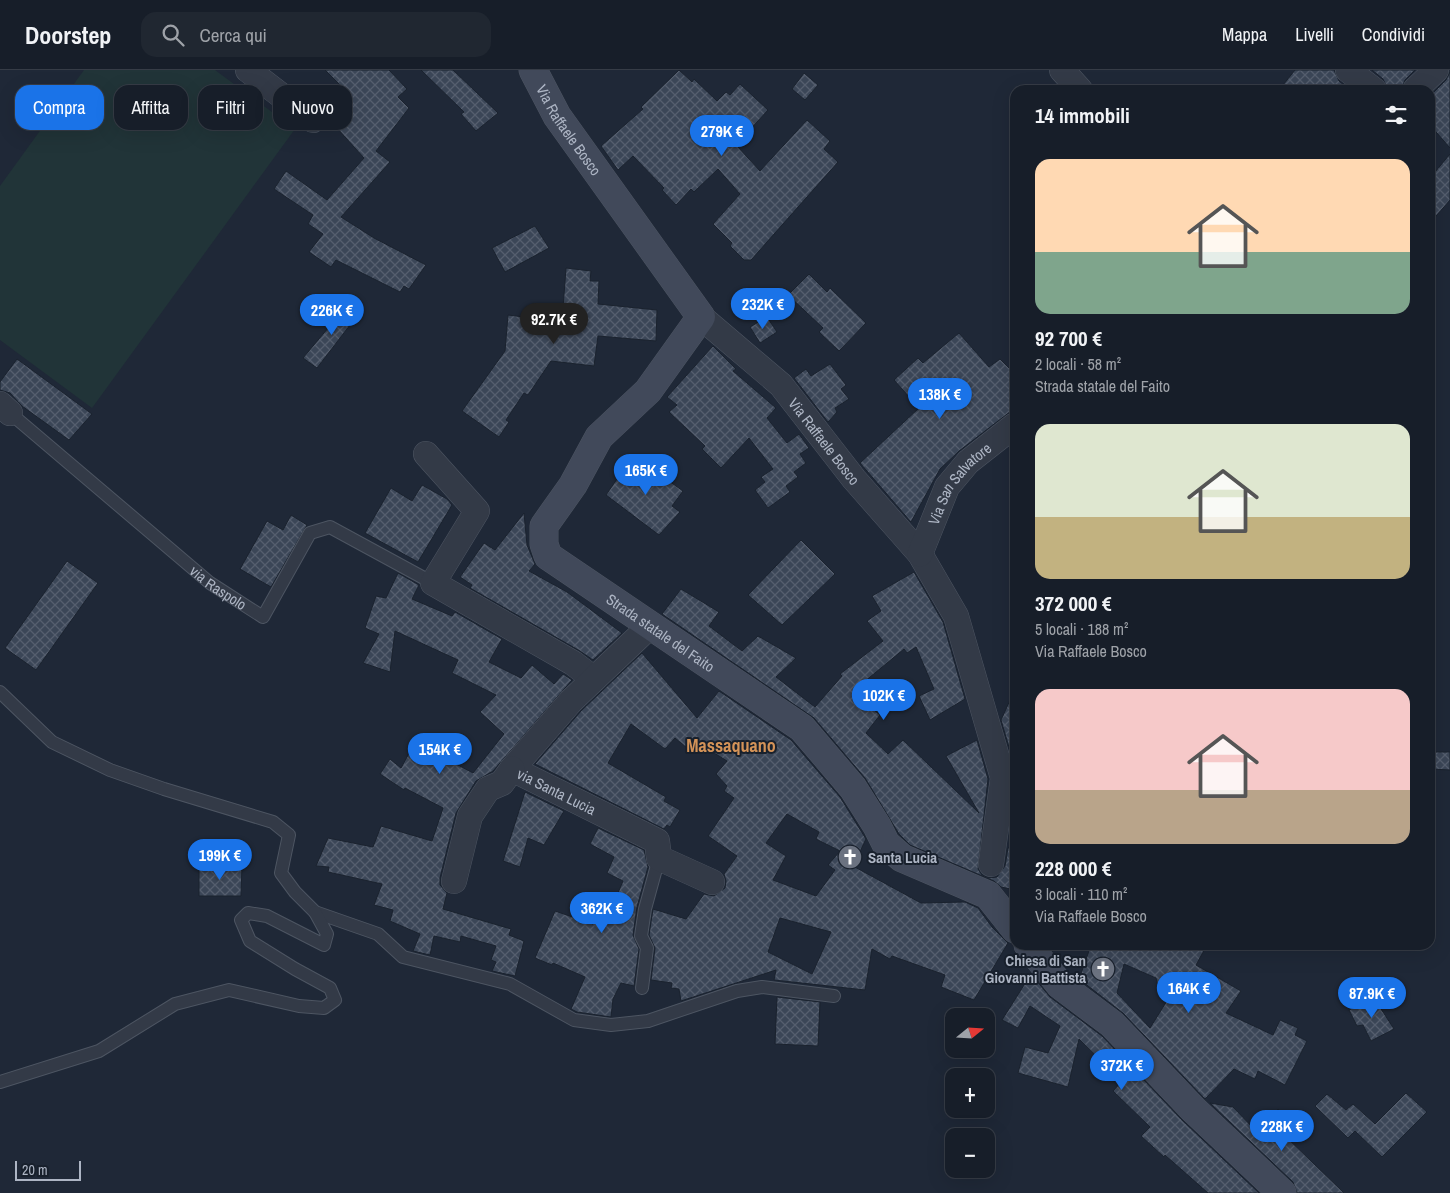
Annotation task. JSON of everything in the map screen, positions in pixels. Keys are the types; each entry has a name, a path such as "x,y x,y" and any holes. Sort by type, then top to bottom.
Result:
{"street":[{"path":"248,70 273,89"},
{"name":"Via Raffaele Bosco","path":"533,70 556,116 701,317 781,385 854,479 920,554 956,616 1003,778 991,864"},
{"path":"1062,70 1076,85"},
{"path":"1348,70 1368,85"},
{"path":"1420,85 1436,70"},
{"name":"Strada statale del Faito","path":"701,317 648,391 599,437 572,485 544,526 544,544 548,556 802,728 853,788 886,844 902,858 988,895 1010,923"},
{"name":"Via San Salvatore","path":"920,554 946,488 968,462 1010,430"},
{"path":"426,454 477,511 433,583"},
{"name":"via Raspolo","path":"433,583 574,663 594,679"},
{"name":"via Santa Lucia","path":"650,626 571,701 512,769 657,842 659,858"},
{"path":"454,881 470,816 488,789 502,783 512,769"},
{"path":"659,858 712,882"},
{"path":"1032,950 1060,985 1112,1024 1193,1109 1282,1193"}],"lane":[{"name":"via Raspolo","path":"5,408 210,583 263,617 310,534 330,527 433,583"},
{"path":"0,692 52,742 110,770 164,789 273,822 289,835 281,873 295,892 315,912 327,934 324,945 267,916 248,913 241,920 250,941 295,970 330,988 335,1000 324,1008 299,1006 229,990 175,1004 99,1051 0,1082"},
{"path":"642,988 647,948 641,936 645,909 659,858"},
{"path":"315,912 378,934 403,957 510,984 574,1020 612,1025 648,1021 737,991 762,987 834,996"}],"green space":[{"path":"84,70 215,70 235,85 198,85 198,130 263,130 263,105 273,113 273,130 294,130 92,408 0,340 0,186 41,130 104,130 104,85 73,85"}],"building":[{"path":"325,70 389,70 407,89 398,97 409,108 376,151 390,162 341,217 374,238 426,265 409,289 404,286 400,292 336,260 331,267 309,252 323,234 308,224 313,215 274,189 286,171 327,200 364,158 339,130 352,130 352,85 340,85"},
{"path":"421,70 453,70 498,113 476,131 461,114 464,112"},
{"path":"679,70 692,82 694,79 717,101 726,92 730,95 740,84 768,110 736,145 760,171 807,120 830,141 824,149 838,162 751,260 744,260 730,246 732,243 713,224 740,194 718,169 694,192 691,189 676,205 662,190 664,188 633,156 618,170 601,146 643,109 641,107"},
{"path":"1295,70 1334,70 1339,81 1344,85 1283,85"},
{"path":"1372,70 1415,70 1405,80 1403,85 1386,85 1383,79"},
{"path":"1450,72 1450,148 1435,131 1435,91 1446,80"},
{"path":"804,73 818,85 805,100 792,89"},
{"path":"1450,154 1450,200 1435,217 1435,172"},
{"path":"535,226 549,248 505,272 492,248"},
{"path":"566,268 591,271 590,281 599,281 598,304 657,310 656,341 598,336 594,366 551,361 528,395 524,393 506,420 509,422 499,437 462,411 505,351 508,315 524,317 525,310 543,314 544,304 563,308"},
{"path":"809,274 827,292 830,288 866,323 839,351 819,332 823,328 788,295"},
{"path":"349,303 360,312 317,368 303,358"},
{"path":"767,317 777,332 760,343 750,327"},
{"path":"959,333 989,367 1000,359 1010,369 1010,412 959,451 940,469 911,522 860,463 919,408 894,380 918,358 923,363"},
{"path":"713,346 736,369 733,371 776,408 767,418 787,443 799,434 809,448 800,454 806,463 794,472 798,477 786,486 790,492 768,508 755,490 765,482 761,477 773,469 749,438 721,468 702,449 705,446 669,412 677,405 667,397"},
{"path":"17,359 92,414 69,440 22,406 10,393 0,390 0,382"},
{"path":"830,364 846,385 841,389 849,399 835,408 837,412 828,422 794,378 806,369 811,376"},
{"path":"630,460 645,470 648,466 683,491 672,506 680,512 659,535 606,495"},
{"path":"422,485 447,499 452,505 418,562 365,533 391,488 412,501"},
{"path":"524,513 527,545 535,564 529,571 567,592 622,633 593,660 470,588 472,585 460,577 484,543 495,550"},
{"path":"291,515 307,525 271,587 240,569 267,521 283,530"},
{"path":"801,540 835,574 782,625 748,595"},
{"path":"67,561 98,583 36,670 5,648"},
{"path":"914,572 943,622 965,699 930,720 919,696 934,689 916,647 907,653 904,649 858,687 879,704 874,710 880,715 866,733 888,754 903,740 979,813 946,756 977,740 988,779 978,869 982,875 989,878 997,877 1005,866 1008,848 1010,848 1010,889 1001,887 994,881 910,845 899,834 865,778 814,718 662,614 681,589 719,612 709,626 742,651 758,636 796,658 776,677 815,707 842,676 840,674 883,641 867,621 881,611 872,596"},
{"path":"398,573 419,585 412,599 452,616 455,612 502,639 489,662 521,678 532,665 554,684 563,674 572,680 493,771 476,781 456,813 440,878 440,885 447,893 443,909 511,929 509,935 524,941 515,976 492,971 496,962 491,960 496,946 461,936 460,942 434,936 430,955 413,951 420,934 390,921 393,910 374,905 382,884 328,872 329,867 316,866 328,838 373,847 381,826 432,841 443,808 405,788 404,790 380,774 390,759 401,768 415,742 473,773 504,734 480,712 496,695 452,673 458,660 395,631 390,672 363,663 379,634 365,628 376,596 386,598"},
{"path":"642,653 697,718 719,691 791,740 840,797 866,839 853,866 921,903 965,902 978,908 992,927 1008,943 974,1000 941,987 945,975 892,956 890,959 872,949 865,990 774,980 776,970 681,1001 679,989 671,988 672,983 651,980 655,948 649,935 653,909 686,919 704,894 714,896 725,888 724,874 737,856 708,836 734,798 724,791 727,786 716,774 727,761 693,740 687,748 675,738 665,749 631,724 608,763 666,797 664,801 680,810 670,827 667,825 664,829 535,764 581,711","holes":["787,814 819,832 816,839 840,851 828,865 835,870 816,896 773,880 786,856 766,843","780,918 831,932 812,974 768,952"]},
{"path":"1010,700 1010,751 1001,720"},
{"path":"1435,752 1450,752 1450,770 1435,769"},
{"path":"525,792 564,811 544,845 528,838 520,867 503,861"},
{"path":"598,828 644,850 648,867 637,907 633,935 639,949 634,986 621,983 613,999 611,1017 577,1012 571,1009 585,977 553,963 552,965 535,958 555,911 593,924 599,909 609,914 623,881 607,873 614,857 590,844"},
{"path":"242,865 241,896 199,896 199,866"},
{"path":"1089,950 1204,950 1196,965 1241,991 1226,1013 1273,1035 1280,1020 1298,1028 1295,1035 1307,1041 1285,1085 1258,1071 1255,1079 1234,1069 1205,1099 1123,1013 1079,979","holes":["1124,964 1156,978 1158,986 1170,996 1150,1028 1117,993"]},
{"path":"1031,974 1050,997 1102,1036 1182,1120 1259,1193 1208,1193 1165,1155 1164,1157 1141,1136 1150,1127 1113,1091 1122,1081 1079,1039 1068,1087 1018,1073 1025,1047 1048,1053 1060,1026 1030,1006 1018,1028 1002,1020"},
{"path":"777,997 820,1002 818,1046 775,1044"},
{"path":"1374,998 1394,1029 1371,1041 1363,1025 1357,1026 1349,1010"},
{"path":"1406,1093 1427,1112 1382,1157 1355,1131 1348,1138 1315,1106 1327,1094 1346,1110 1353,1104 1375,1124"},
{"path":"1210,1103 1233,1107 1257,1132 1278,1109 1292,1122 1282,1133 1344,1193 1297,1193 1293,1182"}],"place":[{"name":"Santa Lucia","path":"850,857"},
{"name":"Chiesa di San Giovanni Battista","path":"1103,969"}],"district":[{"name":"Massaquano","path":"731,745"}]}
